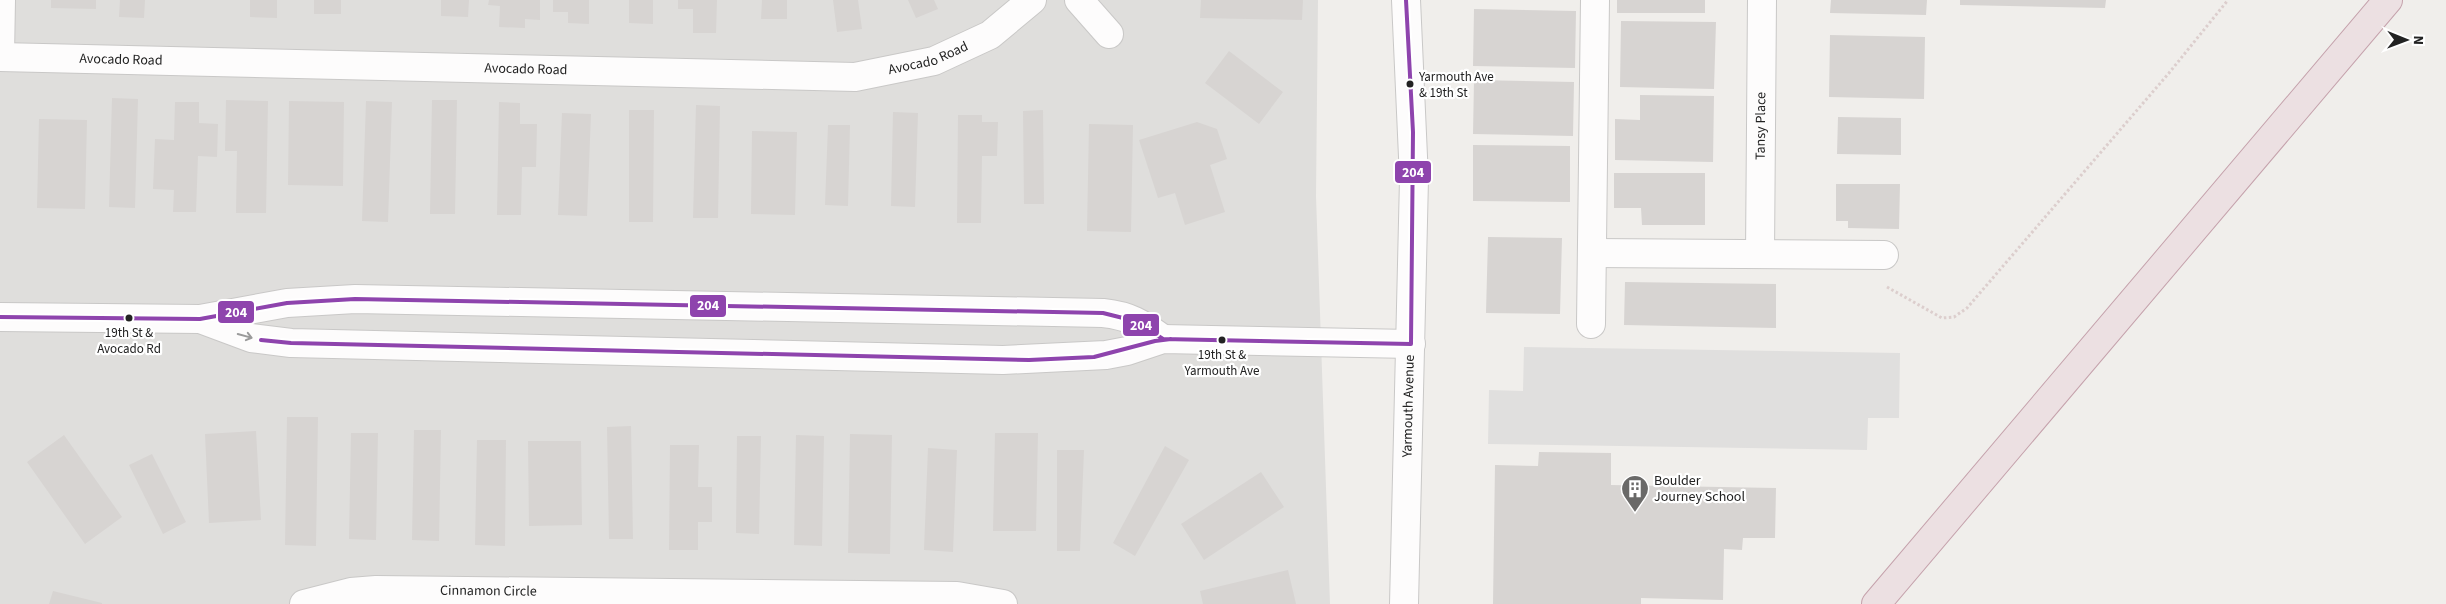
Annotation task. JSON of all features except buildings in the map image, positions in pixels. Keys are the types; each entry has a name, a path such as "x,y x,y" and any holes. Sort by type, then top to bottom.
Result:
{"highway":[{"path":"1876,604 2388,0"}],"street":[{"name":"Avocado Road","path":"1,0 0,56 855,77 934,61 990,35 1032,0"},
{"path":"1079,0 1110,34"},
{"name":"Yarmouth Avenue","path":"1404,604 1411,344 1413,132 1406,0"},
{"path":"1591,324 1595,0"},
{"name":"Tansy Place","path":"1760,254 1762,0"},
{"path":"1593,253 1884,255"},
{"path":"0,318 200,319 287,303 355,299 1103,313 1122,315 1138,320 1163,339"},
{"path":"200,319 251,338 291,343 993,360 1050,359 1106,355 1127,351 1163,339 1411,344"},
{"name":"Cinnamon Circle","path":"304,604 351,592 376,590 957,596 1002,604"}],"path":[{"path":"1883,284 1942,318 1954,317 1967,308 2169,72 2228,0"}],"shaded area":[{"path":"0,0 1318,0 1316,196 1330,604 0,604"},
{"path":"1524,347 1900,353 1899,418 1868,418 1867,450 1488,444 1489,390 1523,391"}],"transit line":[{"name":"204","path":"1406,0 1413,132 1411,344"},
{"name":"204","path":"0,317 200,319 287,303 355,299 1103,313 1135,321 1163,339 1411,344"},
{"name":"204","path":"261,340 291,343 1029,360 1094,357 1155,341 1171,339"}],"place":[{"name":"Yarmouth Ave & 19th St","path":"1410,84"},
{"name":"19th St & Avocado Rd","path":"129,318"},
{"name":"19th St & Yarmouth Ave","path":"1222,340"},
{"name":"Boulder Journey School","path":"1635,513"}]}
